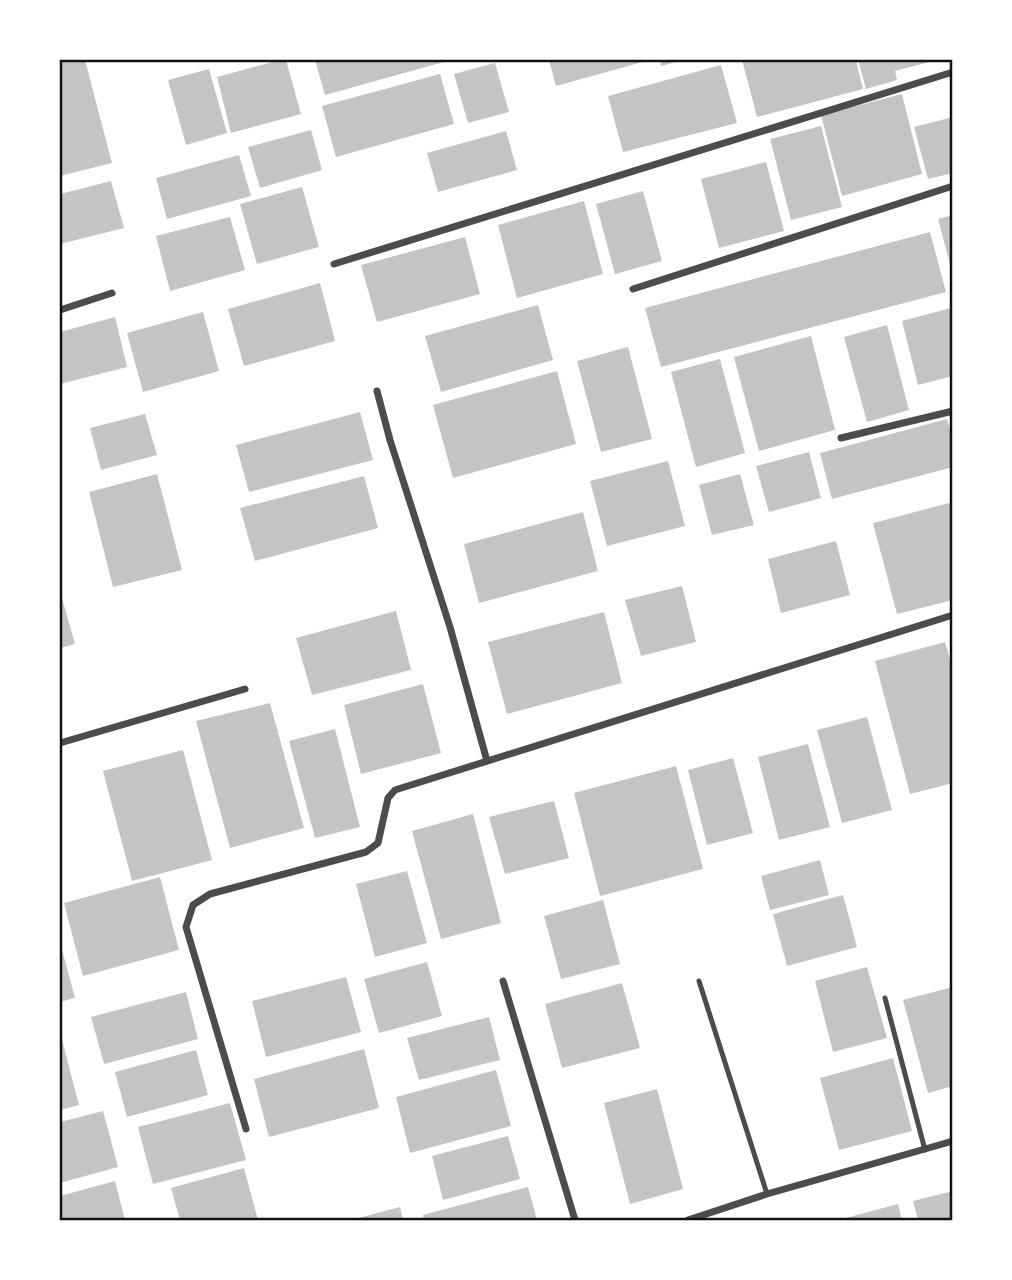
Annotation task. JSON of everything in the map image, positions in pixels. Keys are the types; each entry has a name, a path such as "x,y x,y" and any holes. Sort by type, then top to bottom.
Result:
{"street":[{"path":"334,264 953,72"},
{"path":"633,289 953,186"},
{"path":"60,310 112,293"},
{"path":"377,391 450,627 487,761"},
{"path":"841,438 953,411"},
{"path":"246,1129 186,927 193,905 211,894 366,852 378,843 388,798 396,790 953,615"},
{"path":"60,743 245,689"},
{"path":"503,981 575,1220"},
{"path":"688,1220 767,1194 953,1142"}],"lane":[{"path":"699,981 767,1194"},
{"path":"885,998 925,1150"}],"building":[{"path":"60,60 85,60 112,163 60,176"},
{"path":"286,60 301,114 231,133 217,77"},
{"path":"315,60 451,60 325,95"},
{"path":"549,60 650,60 556,86"},
{"path":"660,60 683,60 661,66"},
{"path":"742,60 856,60 863,89 757,117"},
{"path":"858,60 937,60 895,71 897,80 866,89"},
{"path":"495,63 509,112 468,123 454,74"},
{"path":"721,65 737,123 623,152 608,96"},
{"path":"209,69 227,133 186,145 168,80"},
{"path":"440,74 454,124 336,157 322,106"},
{"path":"902,94 922,174 842,196 821,115"},
{"path":"953,117 953,173 928,179 914,127"},
{"path":"821,126 842,207 791,220 770,139"},
{"path":"311,130 322,170 260,188 248,147"},
{"path":"506,131 517,170 438,192 427,153"},
{"path":"239,155 251,196 167,219 156,178"},
{"path":"766,162 784,231 719,248 701,179"},
{"path":"111,181 124,228 60,244 60,194"},
{"path":"302,187 319,247 257,264 240,204"},
{"path":"643,191 662,261 615,274 596,204"},
{"path":"584,201 603,274 517,298 498,225"},
{"path":"953,215 953,271 952,272 938,219"},
{"path":"230,217 245,270 170,291 156,236"},
{"path":"930,232 946,292 661,367 645,308"},
{"path":"465,237 480,294 377,322 361,265"},
{"path":"320,283 335,341 244,366 228,309"},
{"path":"538,305 553,360 441,392 425,336"},
{"path":"951,308 953,376 918,385 902,321"},
{"path":"203,312 219,371 143,392 127,333"},
{"path":"115,317 127,367 60,384 60,332"},
{"path":"887,325 909,410 867,422 844,337"},
{"path":"811,336 835,430 759,451 734,357"},
{"path":"628,347 652,439 601,452 577,361"},
{"path":"720,359 745,453 696,467 671,372"},
{"path":"557,371 576,444 453,478 433,405"},
{"path":"360,412 373,460 249,492 236,445"},
{"path":"145,414 157,455 101,470 90,428"},
{"path":"947,419 953,439 953,467 832,499 820,453"},
{"path":"809,452 821,498 769,512 756,466"},
{"path":"668,461 685,526 607,546 590,481"},
{"path":"157,474 182,570 113,587 89,492"},
{"path":"740,474 754,525 712,535 699,485"},
{"path":"364,476 378,528 255,561 240,508"},
{"path":"953,502 953,600 897,614 873,523"},
{"path":"583,512 598,571 479,603 464,544"},
{"path":"836,541 850,595 781,613 768,559"},
{"path":"682,586 696,642 641,656 625,600"},
{"path":"60,591 75,644 60,648"},
{"path":"396,611 411,670 312,695 296,638"},
{"path":"604,612 622,683 507,714 488,642"},
{"path":"945,642 953,670 953,783 910,794 875,661"},
{"path":"423,684 441,753 361,774 344,705"},
{"path":"270,703 304,828 230,848 196,721"},
{"path":"867,717 892,810 842,823 817,730"},
{"path":"335,729 360,827 315,838 289,741"},
{"path":"808,744 830,827 779,840 758,757"},
{"path":"183,750 212,860 132,881 103,771"},
{"path":"733,758 753,833 707,845 688,770"},
{"path":"676,766 703,869 600,896 574,793"},
{"path":"554,801 569,858 505,874 489,817"},
{"path":"473,814 501,923 441,939 412,831"},
{"path":"820,860 829,895 770,910 761,876"},
{"path":"407,871 427,943 375,957 356,884"},
{"path":"160,877 179,950 83,976 64,903"},
{"path":"843,895 857,947 787,966 773,914"},
{"path":"603,900 620,964 561,979 544,916"},
{"path":"60,942 75,998 60,1002"},
{"path":"427,962 442,1016 379,1033 364,979"},
{"path":"867,967 887,1038 833,1052 815,981"},
{"path":"346,977 361,1032 266,1057 252,1001"},
{"path":"622,983 640,1048 562,1068 545,1004"},
{"path":"953,987 953,1086 928,1093 903,1000"},
{"path":"186,992 198,1039 104,1064 91,1017"},
{"path":"489,1017 500,1060 419,1080 407,1038"},
{"path":"60,1032 79,1105 60,1110"},
{"path":"364,1049 379,1108 269,1137 254,1079"},
{"path":"196,1050 208,1095 127,1117 115,1072"},
{"path":"893,1058 912,1131 839,1150 820,1078"},
{"path":"496,1070 511,1126 410,1153 396,1097"},
{"path":"657,1089 683,1189 630,1204 604,1103"},
{"path":"230,1103 246,1160 153,1184 138,1127"},
{"path":"103,1111 118,1167 60,1183 60,1122"},
{"path":"508,1136 520,1179 443,1200 432,1156"},
{"path":"244,1168 258,1220 180,1220 171,1188"},
{"path":"115,1181 125,1220 60,1220 60,1196"},
{"path":"528,1187 537,1220 424,1220 423,1215"},
{"path":"953,1191 953,1220 918,1220 913,1201"},
{"path":"898,1204 902,1220 838,1220"},
{"path":"400,1207 403,1220 351,1220"}]}
